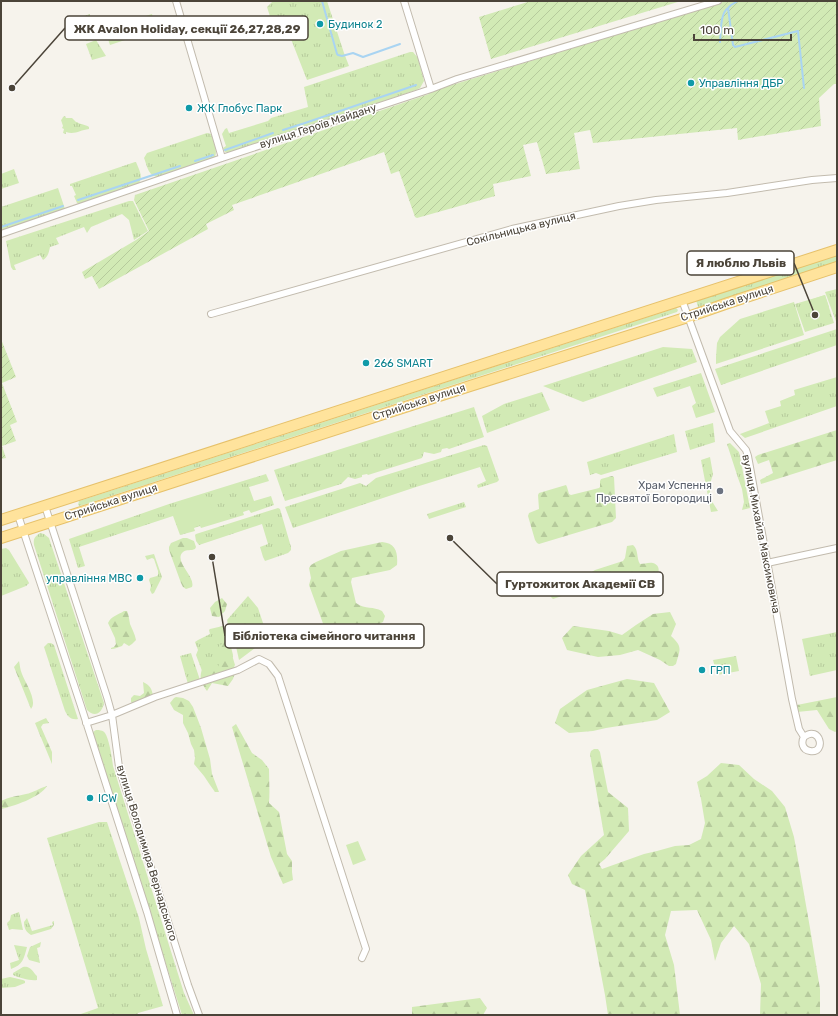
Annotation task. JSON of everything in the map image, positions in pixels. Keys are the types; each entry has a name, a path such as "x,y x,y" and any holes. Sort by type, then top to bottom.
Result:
{"main road":[{"name":"Стрийська вулиця","path":"1,521 837,250"},
{"name":"Стрийська вулиця","path":"3,537 688,317 837,267"},
{"path":"75,496 74,505 80,512"},
{"path":"1,521 5,526 3,537"}],"street":[{"path":"176,1 222,158"},
{"path":"404,1 431,89"},
{"name":"вулиця Героїв Майдану","path":"1,234 457,79 718,1"},
{"name":"Сокільницька вулиця","path":"212,314 512,229 619,206 656,200 728,193 812,180 837,178"},
{"name":"вулиця Михайла Максимовича","path":"682,300 730,431 746,450 748,456 792,699 799,729 804,737"},
{"name":"вулиця Володимира Вернадського","path":"45,506 112,715 119,767 185,978 199,1015"},
{"name":"вулиця Володимира Вернадського","path":"18,515 147,912 177,1015"},
{"path":"767,563 837,548"},
{"path":"86,723 112,715 155,697 238,670 259,659 269,664 278,676 338,858 366,949 362,958"}],"green space":[{"path":"273,1 327,1 349,66 307,80 289,34 285,28 282,27 274,29 267,7"},
{"path":"531,1 681,1 491,59 479,17"},
{"path":"726,1 837,1 837,84 834,84 819,98 821,126 738,140 737,128 593,143 590,130 574,133 580,169 546,174 537,142 523,145 531,176 493,184 495,196 417,218 415,217 399,171 391,174 384,152 232,205 234,210 206,224 208,229 99,289 92,276 85,279 82,272 149,231 134,200 135,195 429,94 429,92"},
{"path":"90,14 90,32 94,39 86,41 78,18"},
{"path":"152,14 153,18 143,26 129,27 116,35 107,36 105,29"},
{"path":"156,22 158,29 110,45 108,39 117,38 125,31 139,30"},
{"path":"96,40 106,56 92,60 86,44"},
{"path":"413,52 418,58 424,81 420,88 230,153 225,152 223,148 226,146 222,134 225,129 227,128 229,133 308,107 304,87"},
{"path":"65,116 66,118 72,118 80,124 88,126 89,129 75,133 63,133 64,129 62,128 63,126 61,120"},
{"path":"207,133 211,134 215,146 216,153 214,158 159,177 150,173 144,158 147,153"},
{"path":"135,162 141,176 138,185 81,204 77,203 74,196 76,195 70,184"},
{"path":"14,169 19,183 1,189 1,174"},
{"path":"58,188 65,209 1,231 1,207"},
{"path":"129,201 133,201 148,231 134,240 129,220 122,214 91,227 87,233 84,227 56,238 59,244 50,247 49,253 43,260 40,255 14,265 16,270 13,270 11,267 6,241"},
{"path":"837,255 837,262 698,307 696,300"},
{"path":"837,289 837,324 825,292"},
{"path":"825,295 834,323 805,332 795,304"},
{"path":"825,295 829,307 814,312 810,300"},
{"path":"794,302 804,335 716,364 717,343 720,337 740,319"},
{"path":"676,308 678,310 677,312 80,506 78,505 79,501"},
{"path":"837,329 837,345 721,385 715,369"},
{"path":"1,339 16,377 2,383 17,422 10,425 16,441 2,446 6,458 1,459"},
{"path":"663,347 692,349 697,362 583,402 543,386"},
{"path":"701,373 715,412 696,418 692,406 696,403 690,386 657,397 653,388"},
{"path":"837,377 837,406 745,438 740,434 769,423 765,411 781,406 780,401 795,395 794,390"},
{"path":"542,392 550,410 487,433 482,416 504,404"},
{"path":"474,407 484,437 449,449 442,449 441,452 434,454 424,452 422,458 368,475 362,475 362,477 355,479 348,477 341,484 285,501 274,470"},
{"path":"713,423 715,442 690,450 685,431"},
{"path":"837,430 837,460 761,484 760,480 773,473 769,460 758,464 755,457"},
{"path":"674,434 677,452 601,475 596,473 590,475 587,462"},
{"path":"730,443 739,452 750,508 742,510 744,502 742,489 727,444"},
{"path":"484,445 487,446 499,480 478,488 477,485 486,481 480,467 293,528 285,507 360,483 366,486 376,478"},
{"path":"710,457 713,474 710,484 710,492 713,503 718,511 711,512 701,460"},
{"path":"266,474 269,481 249,487 254,501 271,496 274,505 251,513 249,510 243,512 244,515 201,528 200,526 194,528 195,531 180,535 173,516 79,547 85,566 78,568 69,539 169,504"},
{"path":"612,476 614,477 616,518 612,522 539,544 537,543 528,516 529,513 539,509 539,493 566,485 569,494 571,495 599,488 601,479"},
{"path":"208,496 216,520 180,532 172,508"},
{"path":"464,502 466,507 429,519 427,514"},
{"path":"278,508 280,509 291,547 291,550 288,553 265,561 260,547 268,544 262,524 199,545 196,541 196,534"},
{"path":"40,533 49,538 104,703 100,712 95,714 87,710 34,545 35,538"},
{"path":"183,538 194,541 196,547 194,550 184,551 181,556 181,560 192,583 192,587 186,589 181,583 169,550 171,543"},
{"path":"382,542 390,544 395,549 397,565 390,570 352,578 351,582 356,603 382,611 385,616 383,622 370,626 350,625 328,633 325,629 309,585 311,578 309,568 316,562 341,551"},
{"path":"633,545 636,549 640,564 653,563 658,567 658,574 652,581 623,576 601,585 553,599 550,595 548,591 549,581 563,576 574,580 595,570 623,561 627,546"},
{"path":"6,548 9,550 29,583 26,586 1,596 1,549"},
{"path":"154,554 162,577 154,593 152,594 149,580 150,578 158,575 158,571 154,559 152,558 147,560 145,556"},
{"path":"248,596 258,608 266,632 259,645 239,660 233,633 229,628 227,620"},
{"path":"222,598 227,604 225,611 219,617 212,616 210,608 215,602"},
{"path":"127,611 128,613 130,624 136,640 129,646 124,643 122,646 111,649 116,644 115,638 108,623 113,617"},
{"path":"670,612 676,624 671,636 680,648 676,664 673,666 669,666 660,660 638,650 620,655 598,657 567,650 562,638 573,626 609,631 622,635 653,614"},
{"path":"223,626 235,665 233,668 204,676 196,655 198,650 195,642 210,634 210,629"},
{"path":"837,632 837,670 810,676 802,639"},
{"path":"225,642 231,647 233,655 232,662 236,670 233,679 228,686 212,683 207,691 201,680 202,669 217,669 220,662 217,654 219,646"},
{"path":"48,643 54,645 78,719 70,718 65,711 44,647"},
{"path":"191,653 200,680 188,684 180,656"},
{"path":"736,656 739,671 717,675 713,660"},
{"path":"19,661 21,672 33,701 33,706 31,709 14,667"},
{"path":"627,679 654,683 670,712 657,720 593,731 569,733 555,723 560,709 587,690"},
{"path":"143,682 150,688 153,696 134,705 131,702 131,698 134,695 140,696 144,693"},
{"path":"176,697 189,701 193,707 201,728 210,759 212,774 219,792 215,792 194,764 194,750 183,723 183,715 174,710 170,703"},
{"path":"837,697 837,731 835,732 829,729 817,710 797,712 797,705"},
{"path":"46,718 49,723 43,724 41,727 52,752 52,764 35,723"},
{"path":"236,724 252,753 262,760 269,769 269,803 279,812 287,854 292,861 293,880 283,884 271,857 232,727"},
{"path":"96,730 101,730 104,732 108,739 113,766 184,993 194,1015 182,1015 93,732"},
{"path":"594,749 598,749 600,752 608,792 628,808 629,831 599,864 602,869 644,854 675,846 689,845 701,839 705,823 697,782 707,776 721,763 739,765 754,779 772,791 785,807 794,837 820,989 820,1015 760,1015 761,984 749,944 734,926 721,943 715,961 711,940 697,910 671,911 665,935 674,965 680,1015 608,1015 585,890 572,884 568,875 581,856 604,835 590,754"},
{"path":"47,786 33,798 1,809 1,801"},
{"path":"99,822 107,822 139,918 146,949 163,1006 138,1013 137,1015 78,1015 98,1008 47,838"},
{"path":"358,841 366,860 353,865 346,845"},
{"path":"19,912 23,930 9,930 7,923 10,920 11,915"},
{"path":"27,918 32,931 53,925 52,922 54,921 54,925 51,929 31,935 24,926 24,922"},
{"path":"41,942 40,947 37,948 40,963 29,960 27,956 30,947"},
{"path":"14,945 27,947 21,963 11,969 10,963 19,960"},
{"path":"23,967 28,967 31,969 37,976 37,980 25,979 13,975 13,973"},
{"path":"10,977 23,980 25,983 15,987 1,988 1,979"},
{"path":"480,998 487,1008 483,1015 412,1015 412,1007"}],"waterway":[{"path":"322,1 338,55 342,56 353,53 363,57 400,44"},
{"path":"738,1 728,8 733,45 735,47 798,31 804,88"},
{"path":"720,42 722,19 728,8"},
{"path":"283,130 416,85"},
{"path":"225,150 273,133"},
{"path":"195,161 213,155"},
{"path":"78,200 180,166"},
{"path":"1,227 63,206"}],"place":[{"name":"Будинок 2","path":"320,24"},
{"name":"Управління ДБР","path":"691,83"},
{"name":"ЖК Avalon Holiday, секції 26,27,28,29","path":"12,88"},
{"name":"ЖК Глобус Парк","path":"189,108"},
{"name":"Я люблю Львів","path":"815,315"},
{"name":"266 SMART","path":"366,363"},
{"name":"Храм Успення Пресвятої Богородиці","path":"720,491"},
{"name":"Гуртожиток Академії СВ","path":"450,538"},
{"name":"Бібліотека сімейного читання","path":"212,557"},
{"name":"управління МВС","path":"140,578"},
{"name":"ГРП","path":"702,670"},
{"name":"ICW","path":"90,798"}]}
